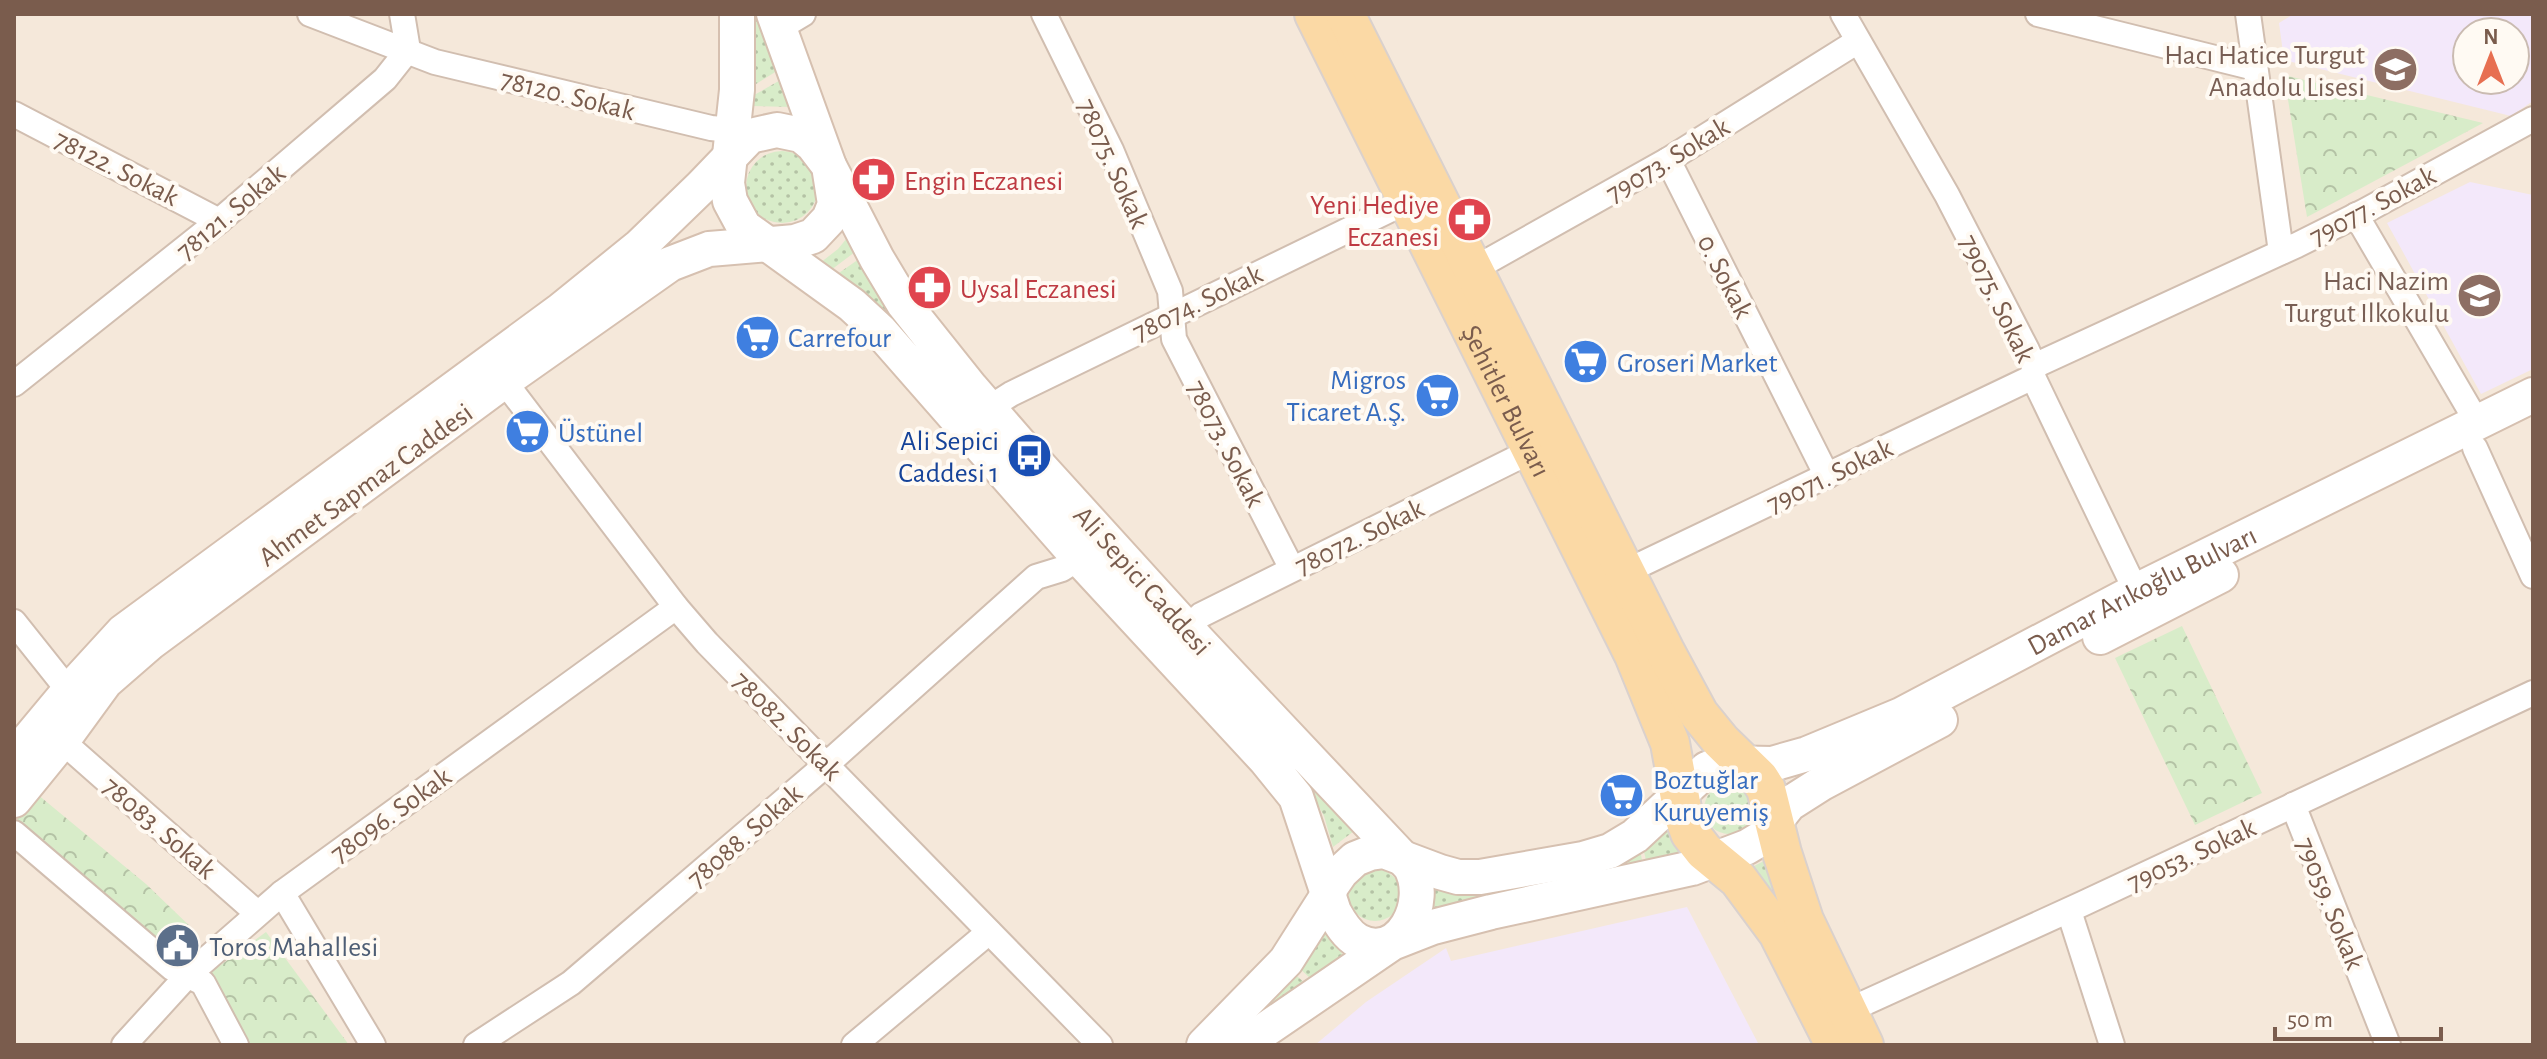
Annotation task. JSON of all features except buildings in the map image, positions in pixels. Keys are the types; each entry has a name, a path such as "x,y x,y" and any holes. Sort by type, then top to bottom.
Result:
{"main road":[{"path":"730,145 750,136 777,130 801,135 829,166 835,204 829,219 813,236 795,242 767,243 744,227 730,201 727,183 730,145 737,90 737,14"},
{"name":"Şehitler Bulvarı","path":"1314,14 1533,450 1649,691 1670,743 1679,793"},
{"name":"Şehitler Bulvarı","path":"1345,14 1699,714 1742,762"},
{"name":"Ali Sepici Caddesi","path":"785,19 829,166 891,285 912,314 989,408 1187,628 1400,856 1458,877 1480,877 1583,859 1610,851 1635,836 1679,793"},
{"name":"Ahmet Sapmaz Caddesi","path":"14,757 123,632 561,310 640,246 730,145"},
{"name":"Ahmet Sapmaz Caddesi","path":"14,800 105,682 151,642 504,381 670,264 709,249 767,243"},
{"name":"Ali Sepici Caddesi","path":"767,243 852,305 880,331 1079,558 1266,760 1296,797 1328,895"},
{"name":"Damar Arıkoğlu Bulvarı","path":"1774,822 1789,804 1822,783 2476,435 2533,395"},
{"name":"Damar Arıkoğlu Bulvarı","path":"1742,762 1772,764 1807,754 1901,715 2136,591 2476,435 2533,420"},
{"path":"1841,1028 1804,920 1766,789 1742,762 1722,763 1707,769 1679,793 1690,833 1704,851 1738,879 1841,1028 1864,1045"},
{"path":"1218,1044 1392,943 1433,927 1491,912 1692,868 1747,847 1762,838 1774,822"},
{"path":"1218,1044 1286,961 1332,885 1355,859 1384,851 1400,856 1416,876 1418,902 1408,924 1392,943 1372,945 1358,941 1344,929 1328,895"}],"street":[{"name":"78120. Sokak","path":"310,14 450,65 711,128 730,145"},
{"path":"402,14 408,50"},
{"name":"78075. Sokak","path":"1044,14 1111,150 1170,291 1171,315"},
{"name":"79075. Sokak","path":"1843,14 1947,195 2034,371 2136,591"},
{"path":"2038,14 2255,68"},
{"path":"2248,14 2281,252"},
{"name":"79073. Sokak","path":"1472,270 1668,160 1858,41"},
{"name":"78121. Sokak","path":"14,384 219,221 385,79 408,50"},
{"name":"78122. Sokak","path":"14,114 219,221"},
{"name":"79077. Sokak","path":"2034,371 2356,215 2533,119"},
{"name":"0. Sokak","path":"1668,160 1827,476"},
{"name":"78074. Sokak","path":"989,408 1011,394 1408,201"},
{"path":"2356,215 2476,435 2533,576"},
{"name":"78073. Sokak","path":"1171,315 1174,339 1292,569"},
{"name":"79071. Sokak","path":"1625,572 1827,476 2034,371"},
{"name":"78082. Sokak","path":"504,381 676,607 707,643 1100,1045"},
{"name":"78072. Sokak","path":"1187,628 1201,615 1533,450"},
{"name":"78088. Sokak","path":"490,1041 571,983 827,764 1036,577 1062,569 1079,558"},
{"name":"78096. Sokak","path":"124,1045 187,976 282,893 676,607"},
{"path":"14,622 69,691"},
{"name":"79053. Sokak","path":"1841,1028 2069,911 2293,805 2530,703"},
{"name":"78083. Sokak","path":"62,741 257,913"},
{"name":"79059. Sokak","path":"2293,805 2388,1045"},
{"path":"14,833 172,968 203,983 236,1045"},
{"path":"282,893 373,1045"},
{"path":"2069,911 2112,1045"},
{"path":"854,1045 989,932"}],"shaded area":[{"path":"14,14 2533,14 2533,1045 14,1045"},
{"name":"Hacı Hatice Turgut Anadolu Lisesi","path":"2294,14 2533,14 2533,101 2511,116 2284,60 2279,23"},
{"name":"Haci Nazim Turgut Ilkokulu","path":"2470,182 2533,195 2533,369 2481,394 2387,223"},
{"path":"1687,907 1759,1045 1315,1045 1366,1002 1446,948 1451,961"}],"green space":[{"path":"748,14 762,14 780,69 756,84 750,84"},
{"path":"2284,75 2483,123 2307,217"},
{"path":"784,78 792,107 748,106 749,94 756,94"},
{"path":"789,151 808,161 816,173 816,201 808,213 796,221 775,223 756,213 748,201 746,180 756,161 768,153"},
{"path":"847,238 855,252 831,270 820,263 838,249"},
{"path":"859,259 961,395 836,275"},
{"path":"2182,626 2262,793 2195,825 2115,658"},
{"path":"1167,629 1354,831 1333,847 1324,816 1310,790"},
{"path":"1729,784 1747,791 1754,809 1747,827 1729,834 1711,827 1704,809 1711,791"},
{"path":"37,794 146,884 198,934 171,962 121,912 17,819"},
{"path":"1668,825 1688,858 1647,864 1643,848"},
{"path":"1640,850 1643,865 1433,911 1434,887 1465,895 1495,892 1578,874"},
{"path":"1770,855 1783,892 1769,900 1744,871"},
{"path":"1375,869 1394,876 1401,895 1394,914 1375,921 1356,914 1349,895 1356,876"},
{"path":"1323,927 1343,955 1312,980 1296,965"},
{"path":"266,932 349,1045 241,1045 199,981"},
{"path":"1291,971 1306,984 1243,1024"}],"place":[{"name":"Hacı Hatice Turgut Anadolu Lisesi","path":"2396,70"},
{"name":"Engin Eczanesi","path":"873,180"},
{"name":"Yeni Hediye Eczanesi","path":"1470,220"},
{"name":"Uysal Eczanesi","path":"929,288"},
{"name":"Haci Nazim Turgut Ilkokulu","path":"2480,296"},
{"name":"Carrefour","path":"757,337"},
{"name":"Groseri Market","path":"1586,362"},
{"name":"Migros Ticaret A.Ş.","path":"1437,395"},
{"name":"Üstünel","path":"527,432"},
{"name":"Ali Sepici Caddesi 1","path":"1030,456"},
{"name":"Boztuğlar Kuruyemiş","path":"1622,795"},
{"name":"Toros Mahallesi","path":"178,946"}]}
